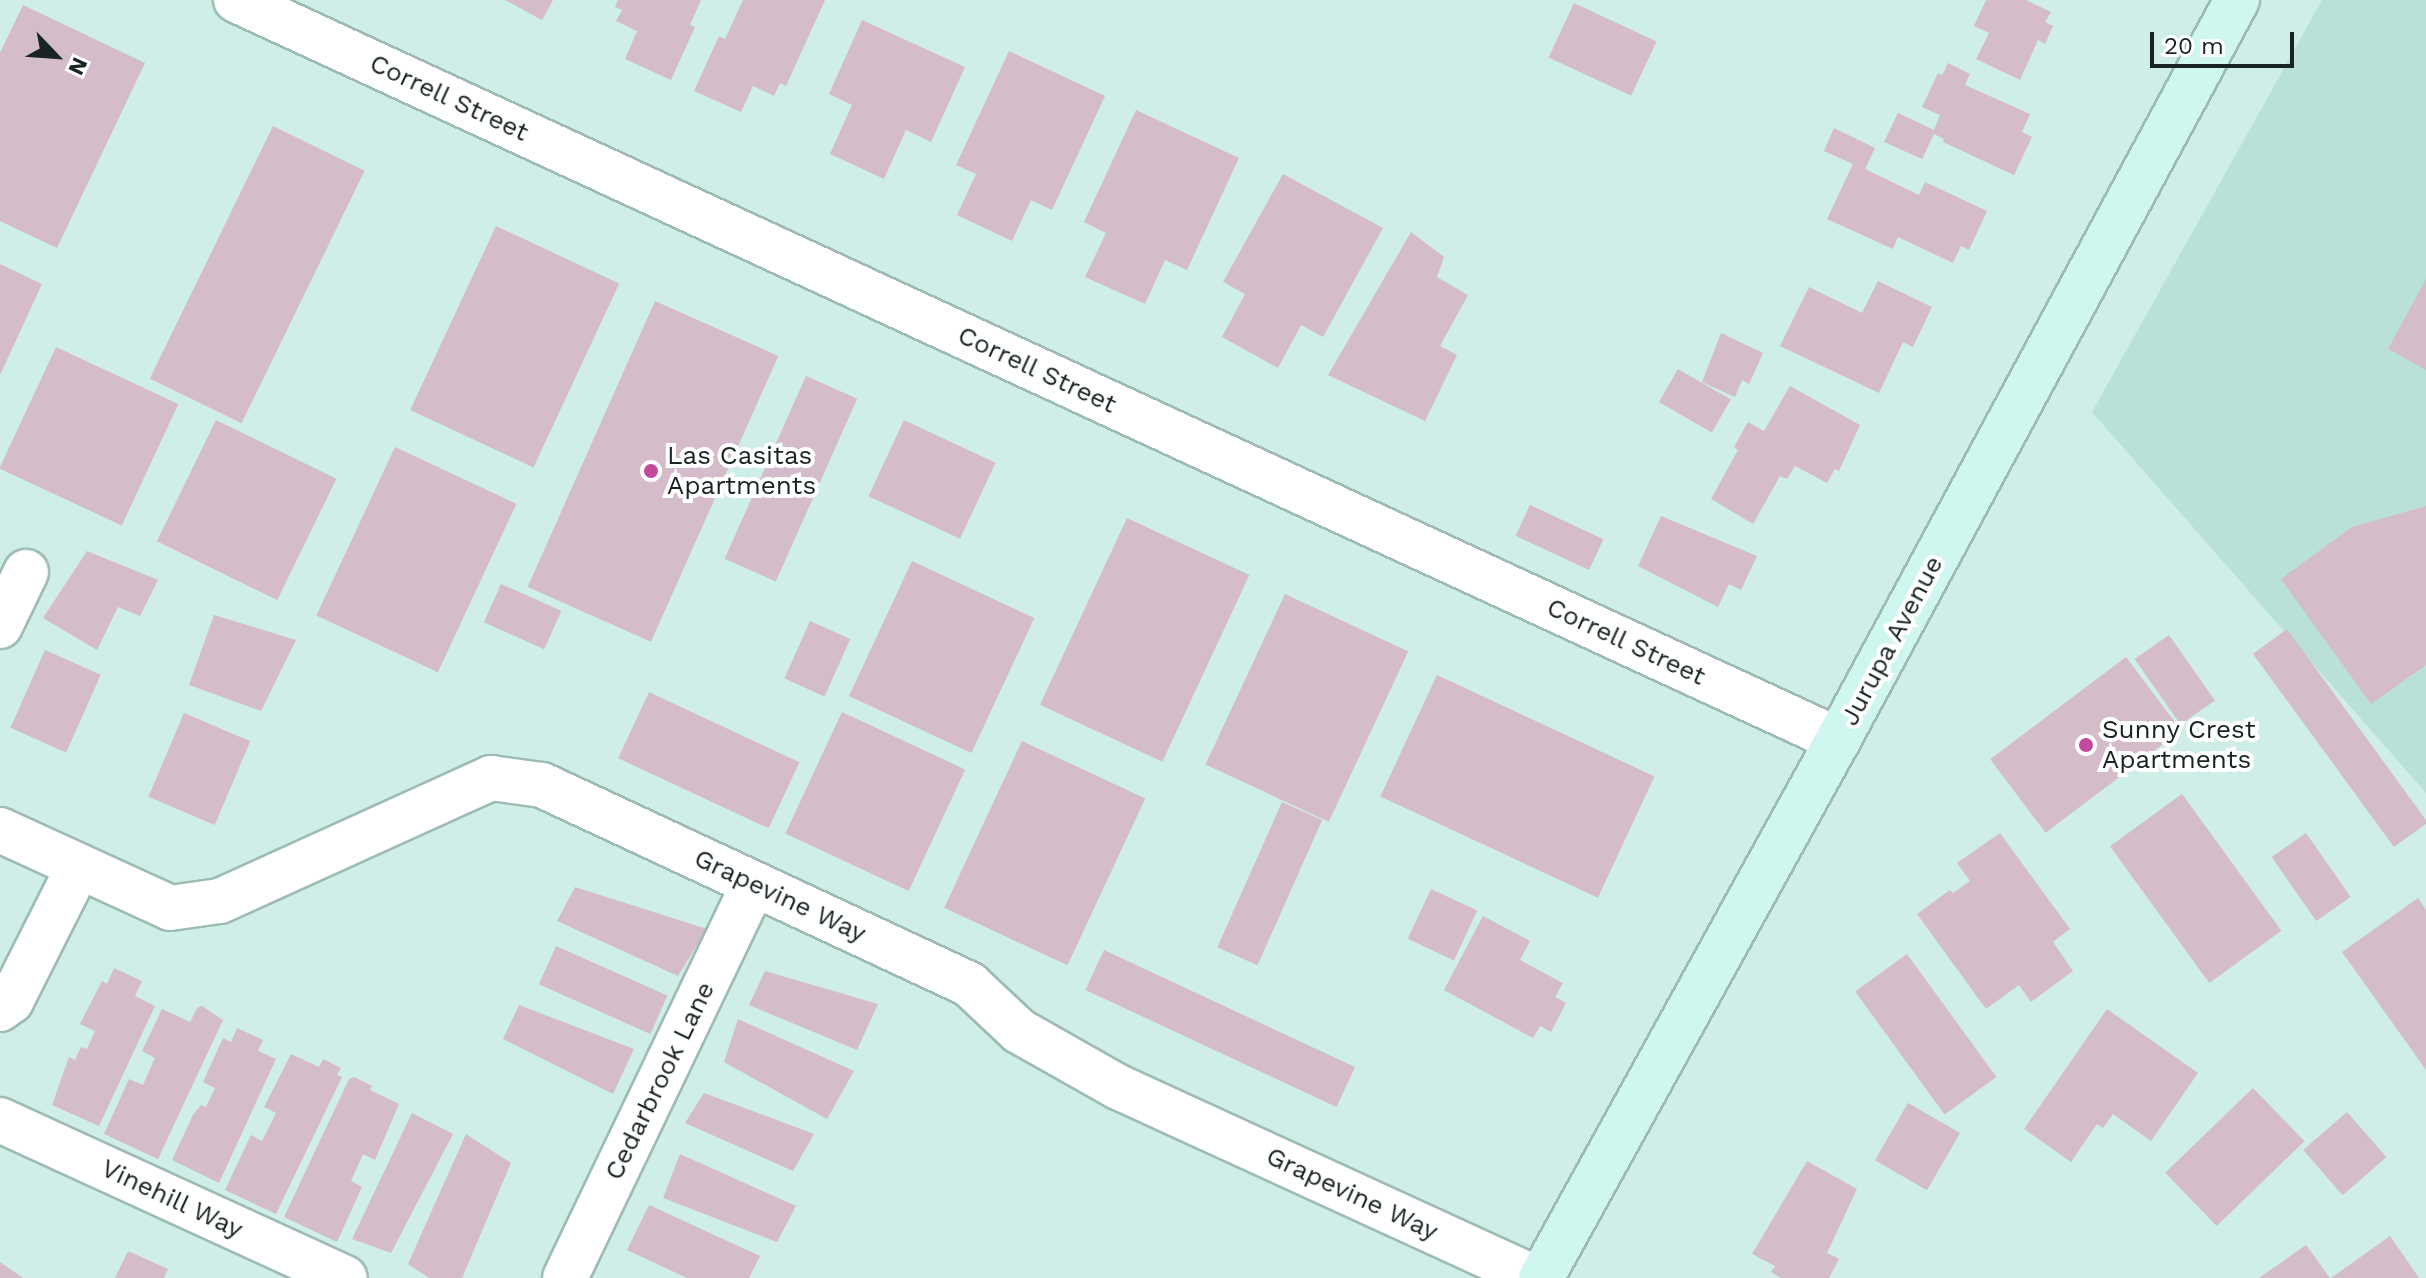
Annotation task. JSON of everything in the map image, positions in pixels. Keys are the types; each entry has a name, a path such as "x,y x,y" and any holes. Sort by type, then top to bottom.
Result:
{"main road":[{"name":"Jurupa Avenue","path":"1538,1278 1838,740 2237,0"}],"street":[{"name":"Correll Street","path":"236,0 1838,740"},
{"path":"0,626 26,572"},
{"name":"Grapevine Way","path":"0,830 170,908 220,901 491,778 542,785 970,985 1019,1031 1118,1087 1538,1278"},
{"path":"0,1009 11,1001 79,866"},
{"name":"Cedarbrook Lane","path":"565,1278 754,884"},
{"name":"Vinehill Way","path":"0,1120 345,1278"}],"shaded area":[{"path":"2322,0 2426,0 2426,793 2092,412"}],"building":[{"path":"505,0 553,0 542,20"},
{"path":"618,0 701,0 690,25 695,27 671,80 625,59 637,31 616,21 622,10 615,7"},
{"path":"743,0 825,0 786,86 780,83 774,96 753,86 741,112 694,91 719,36 725,39"},
{"path":"1986,0 2026,0 2051,12 2045,22 2053,26 2045,44 2038,40 2020,80 1976,59 1989,33 1974,26"},
{"path":"1574,3 1656,41 1631,96 1549,57"},
{"path":"23,5 145,63 57,248 0,221 0,53"},
{"path":"862,20 965,67 931,142 906,130 884,179 830,154 852,105 829,94"},
{"path":"1009,51 1105,96 1052,210 1031,200 1012,241 957,215 976,174 956,165"},
{"path":"1948,63 1970,74 1965,85 2030,114 2022,132 2032,137 2014,175 1943,142 1944,139 1934,134 1922,159 1884,142 1898,113 1934,130 1940,115 1922,107 1938,73 1942,75"},
{"path":"1136,110 1239,158 1187,270 1165,260 1145,304 1085,277 1106,233 1084,222"},
{"path":"273,126 365,171 241,423 150,379"},
{"path":"1834,128 1875,148 1865,169 1919,195 1925,182 1987,211 1969,250 1961,246 1953,263 1898,237 1893,249 1827,219 1853,164 1824,151"},
{"path":"1283,174 1383,228 1323,337 1301,325 1278,368 1222,337 1245,294 1223,282"},
{"path":"496,226 619,283 533,467 410,410"},
{"path":"1411,232 1444,257 1437,277 1468,295 1440,346 1457,355 1425,421 1328,375"},
{"path":"0,264 42,284 0,375"},
{"path":"2426,279 2426,370 2388,349"},
{"path":"1878,281 1932,307 1913,347 1903,342 1879,393 1780,346 1809,287 1862,313"},
{"name":"Las Casitas Apartments","path":"655,301 778,356 651,642 528,587"},
{"path":"1721,333 1763,353 1749,384 1742,380 1735,397 1702,382"},
{"path":"56,347 178,404 122,525 0,469"},
{"path":"1678,369 1731,400 1712,432 1659,402"},
{"name":"Las Casitas Apartments","path":"806,376 857,399 776,581 725,559"},
{"path":"1790,386 1860,425 1839,471 1835,469 1827,483 1795,466 1787,479 1780,476 1753,524 1711,499 1738,450 1734,447 1748,422 1764,431"},
{"path":"216,420 336,479 277,600 157,541"},
{"name":"Las Casitas Apartments","path":"904,420 996,463 960,539 869,496"},
{"path":"395,447 516,504 438,672 316,616"},
{"path":"1530,505 1603,539 1589,570 1516,536"},
{"path":"2426,506 2426,665 2371,704 2281,579 2352,527"},
{"path":"1661,516 1757,556 1741,590 1729,584 1718,607 1638,566"},
{"path":"1127,518 1249,575 1162,762 1040,705"},
{"path":"87,551 158,580 140,616 118,607 97,650 43,618"},
{"path":"912,561 1034,618 971,753 849,696"},
{"path":"501,584 561,611 544,649 484,622"},
{"path":"1285,594 1408,651 1329,822 1206,764"},
{"path":"214,615 296,640 261,711 189,685"},
{"path":"810,621 850,639 825,696 784,679"},
{"name":"Sunny Crest Apartments","path":"2287,629 2426,820 2426,824 2394,847 2253,654"},
{"name":"Sunny Crest Apartments","path":"2169,635 2215,701 2180,725 2135,659"},
{"path":"45,650 101,675 66,752 10,728"},
{"name":"Sunny Crest Apartments","path":"2126,657 2181,730 2046,833 1990,759"},
{"path":"1437,675 1655,776 1598,898 1380,796"},
{"path":"649,692 799,762 769,828 618,758"},
{"path":"842,712 965,769 909,891 785,833"},
{"path":"184,713 250,741 215,825 148,797"},
{"path":"1022,741 1145,798 1067,965 944,908"},
{"name":"Sunny Crest Apartments","path":"2182,794 2281,931 2209,983 2110,846"},
{"path":"1282,802 1322,820 1258,965 1217,947"},
{"path":"2000,833 2070,929 2053,942 2073,971 2031,1002 2019,985 1986,1009 1917,914 1950,890 1953,893 1970,881 1957,863"},
{"name":"Sunny Crest Apartments","path":"2306,833 2351,897 2316,921 2272,857"},
{"path":"575,887 707,929 678,976 557,921"},
{"path":"1431,889 1477,911 1454,960 1408,939"},
{"path":"2418,898 2426,910 2426,1070 2342,952"},
{"path":"1483,916 1530,941 1520,960 1563,983 1555,997 1566,1003 1551,1032 1540,1026 1533,1038 1444,990"},
{"path":"556,946 667,996 650,1034 539,984"},
{"path":"1104,950 1355,1067 1336,1107 1085,990"},
{"path":"1907,954 1996,1077 1945,1115 1855,992"},
{"path":"114,968 142,981 135,996 155,1006 99,1126 52,1105 69,1057 75,1060 81,1047 87,1049 95,1031 80,1024 102,981 107,984"},
{"path":"765,971 878,1004 857,1050 749,1005"},
{"path":"519,1005 634,1049 613,1094 503,1039"},
{"path":"202,1006 223,1020 158,1159 104,1134 129,1079 143,1085 155,1058 142,1051 162,1009 190,1022 197,1008"},
{"path":"2107,1009 2198,1073 2151,1141 2113,1114 2103,1128 2097,1124 2071,1162 2024,1129"},
{"path":"738,1019 854,1071 827,1119 724,1062"},
{"path":"237,1028 263,1040 258,1051 276,1059 219,1183 172,1160 193,1115 201,1105 206,1107 215,1088 203,1082 223,1038 231,1042"},
{"path":"291,1054 319,1067 323,1059 341,1068 337,1075 342,1077 276,1214 225,1190 251,1135 262,1141 276,1113 264,1107"},
{"path":"354,1077 372,1086 370,1090 399,1104 375,1160 363,1154 351,1181 362,1187 337,1242 284,1217 349,1079"},
{"path":"2253,1088 2304,1141 2217,1226 2165,1173"},
{"path":"704,1093 814,1134 793,1171 685,1123"},
{"path":"1908,1103 1960,1133 1927,1190 1875,1160"},
{"path":"2347,1112 2386,1157 2343,1195 2303,1150"},
{"path":"412,1113 453,1134 391,1253 352,1239"},
{"path":"466,1134 511,1163 462,1278 429,1278 408,1264"},
{"path":"680,1154 796,1206 777,1242 663,1198"},
{"path":"1807,1161 1857,1189 1827,1253 1839,1259 1829,1278 1781,1278 1771,1272 1775,1266 1752,1254"},
{"path":"649,1205 760,1256 749,1278 687,1278 627,1250"},
{"path":"2390,1236 2419,1278 2331,1278"},
{"path":"2306,1245 2330,1278 2259,1278"},
{"path":"128,1251 168,1269 164,1278 115,1278"},
{"path":"0,1262 23,1278 0,1278"}],"place":[{"name":"Las Casitas Apartments","path":"651,471"},
{"name":"Sunny Crest Apartments","path":"2086,745"}]}
